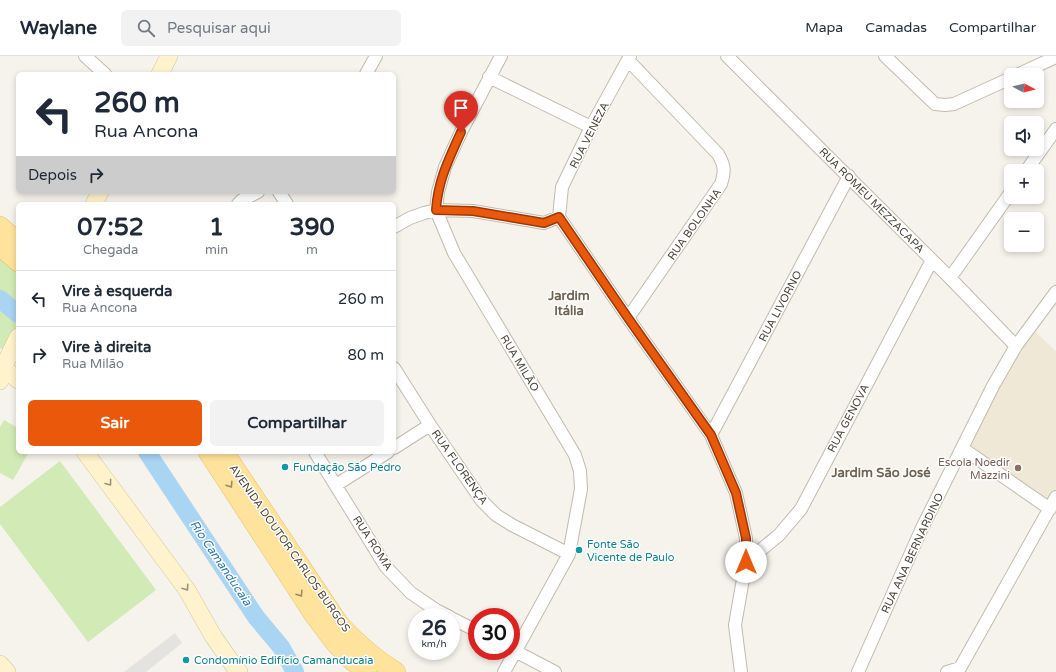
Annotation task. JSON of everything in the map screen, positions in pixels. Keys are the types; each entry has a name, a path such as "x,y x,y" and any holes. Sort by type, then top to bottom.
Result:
{"main road":[{"path":"0,226 16,240"},
{"path":"0,246 16,260"},
{"name":"AVENIDA DOUTOR CARLOS BURGOS","path":"209,454 335,644 350,659 367,672"},
{"name":"AVENIDA DOUTOR CARLOS BURGOS","path":"225,454 340,625 357,644 384,665 396,672"}],"street":[{"path":"86,56 103,72"},
{"path":"161,72 170,56"},
{"path":"367,72 376,56"},
{"name":"RUA MILÃO","path":"501,56 461,132 445,167 438,192 436,210 454,253 575,455 580,471 581,489 569,554 520,638"},
{"name":"RUA ROMEU MEZZACAPA","path":"727,56 849,176 1016,346"},
{"path":"886,56 935,104 954,104 1004,81"},
{"path":"1028,68 1041,60 1056,57"},
{"name":"RUA VENEZA","path":"559,217 562,187 629,58"},
{"name":"RUA BOLONHA","path":"628,318 721,184 724,173 723,164 718,154 629,58"},
{"path":"489,77 592,127"},
{"path":"1031,164 1056,129"},
{"name":"RUA LIVORNO","path":"711,435 849,176"},
{"path":"240,202 254,194"},
{"path":"950,278 1004,202"},
{"path":"396,226 424,212 436,210 473,211 544,223 559,217 711,435 736,493 746,538 746,562 735,625 741,672"},
{"name":"RUA GENOVA","path":"746,562 779,535 801,509 932,260"},
{"name":"RUA ANA BERNARDINO","path":"858,672 922,528 993,386 1016,346 1056,292"},
{"path":"0,387 8,372 16,340"},
{"name":"RUA FLORENÇA","path":"396,371 430,425 482,501 496,515 512,525 569,554"},
{"path":"396,447 430,425"},
{"path":"962,448 1050,509"},
{"path":"87,454 187,590 213,636 239,672"},
{"name":"RUA ROMA","path":"316,454 386,567 411,593 433,608"},
{"path":"336,485 385,454"},
{"path":"947,672 960,668 1056,497"},
{"path":"520,654 555,672"},
{"name":"RUA MILÃO","path":"504,672 509,660"},
{"path":"0,664 7,672"}],"shaded area":[{"path":"1030,327 1056,351 1056,497 1050,509 962,448"},
{"path":"175,633 182,643 146,672 124,672"}],"green space":[{"path":"0,257 16,272 16,336 7,353 0,348"},
{"path":"4,420 16,427 16,454 28,454 13,480 0,473 0,427"},
{"path":"60,461 156,590 88,642 0,524 0,507"}],"waterway":[{"name":"Rio Camanducaia","path":"0,299 16,312"},
{"name":"Rio Camanducaia","path":"148,454 256,617 281,647 295,672"}],"place":[{"name":"Fundação São Pedro","path":"285,467"},
{"name":"Escola Noedir Mazzini","path":"1018,468"},
{"name":"Fonte São Vicente de Paulo","path":"579,550"},
{"name":"Condomínio Edifício Camanducaia","path":"186,660"}],"district":[{"name":"Jardim Itália","path":"569,302"},
{"name":"Jardim São José","path":"881,472"}],"route":[{"path":"461,132 445,167 438,192 436,210 473,211 544,223 559,217 711,435 736,493 746,538 746,562"}]}
